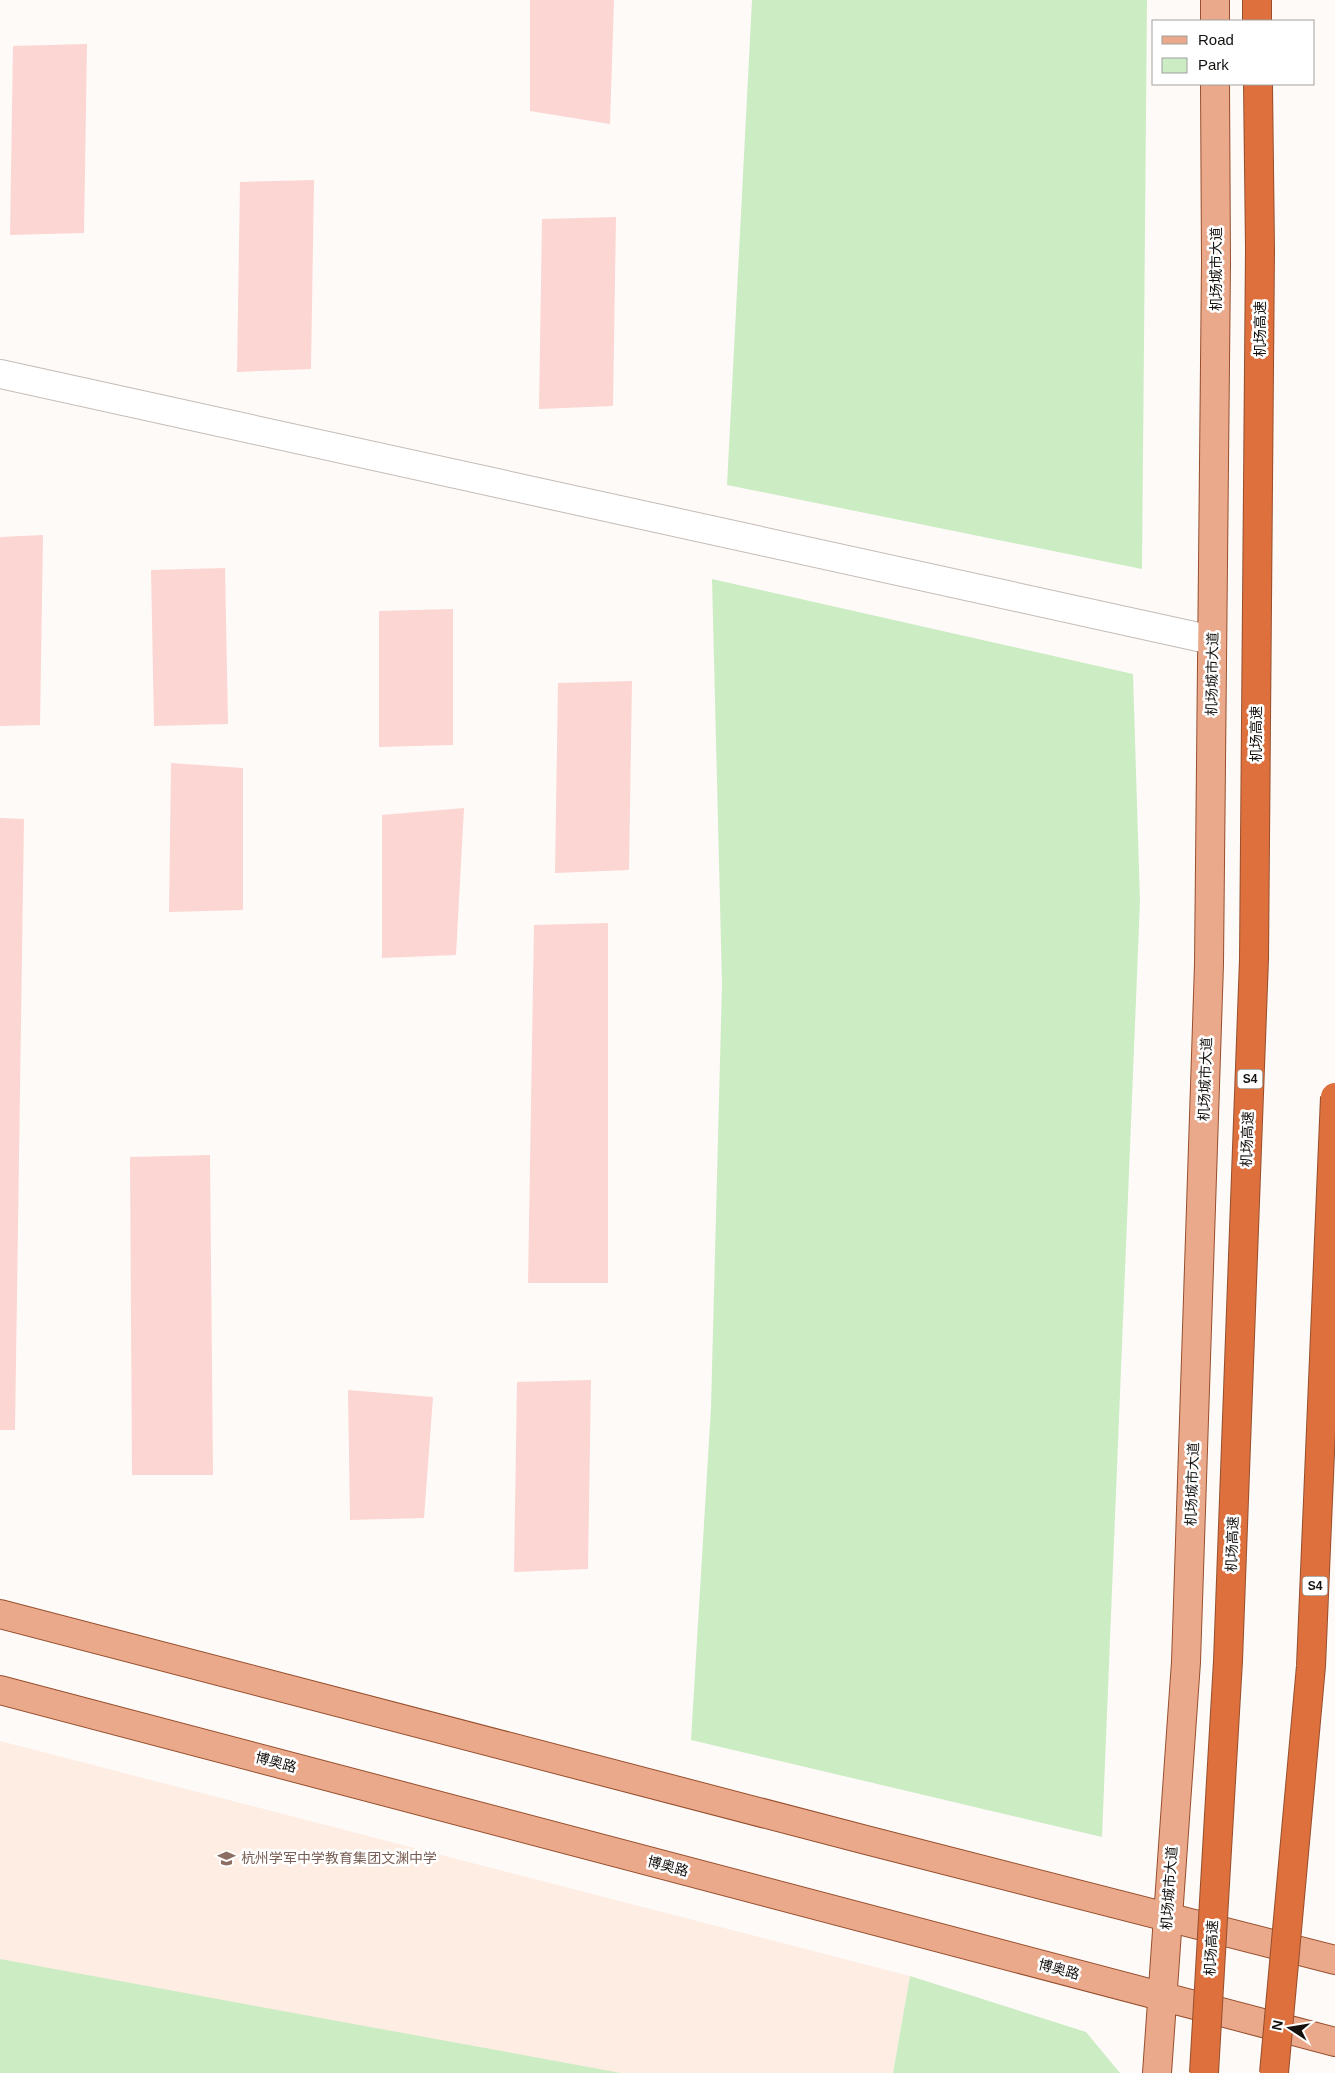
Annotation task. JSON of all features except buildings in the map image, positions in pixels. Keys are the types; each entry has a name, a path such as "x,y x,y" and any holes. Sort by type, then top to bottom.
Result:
{"highway":[{"path":"1257,0 1257,20"},
{"name":"机场高速","path":"1204,2073 1228,1661 1254,959 1260,249 1258,85"},
{"name":"S4","path":"1274,2073 1312,1666 1335,1097"}],"main road":[{"path":"1215,0 1215,20"},
{"name":"机场城市大道","path":"1157,2073 1186,1662 1209,964 1216,85"},
{"path":"0,1614 1335,1960"},
{"name":"博奥路","path":"0,1690 1335,2042"}],"street":[{"path":"0,374 1212,640"}],"shaded area":[{"name":"杭州学军中学教育集团文渊中学","path":"0,1741 910,1976 893,2073 0,2073"}],"green space":[{"path":"752,0 1147,0 1142,569 727,485"},
{"path":"712,579 1133,674 1140,901 1102,1837 691,1740 711,1407 722,984"},
{"path":"0,1959 621,2073 0,2073"},
{"path":"910,1976 1086,2032 1120,2073 893,2073"}],"place":[{"name":"杭州学军中学教育集团文渊中学","path":"227,1858"}]}
